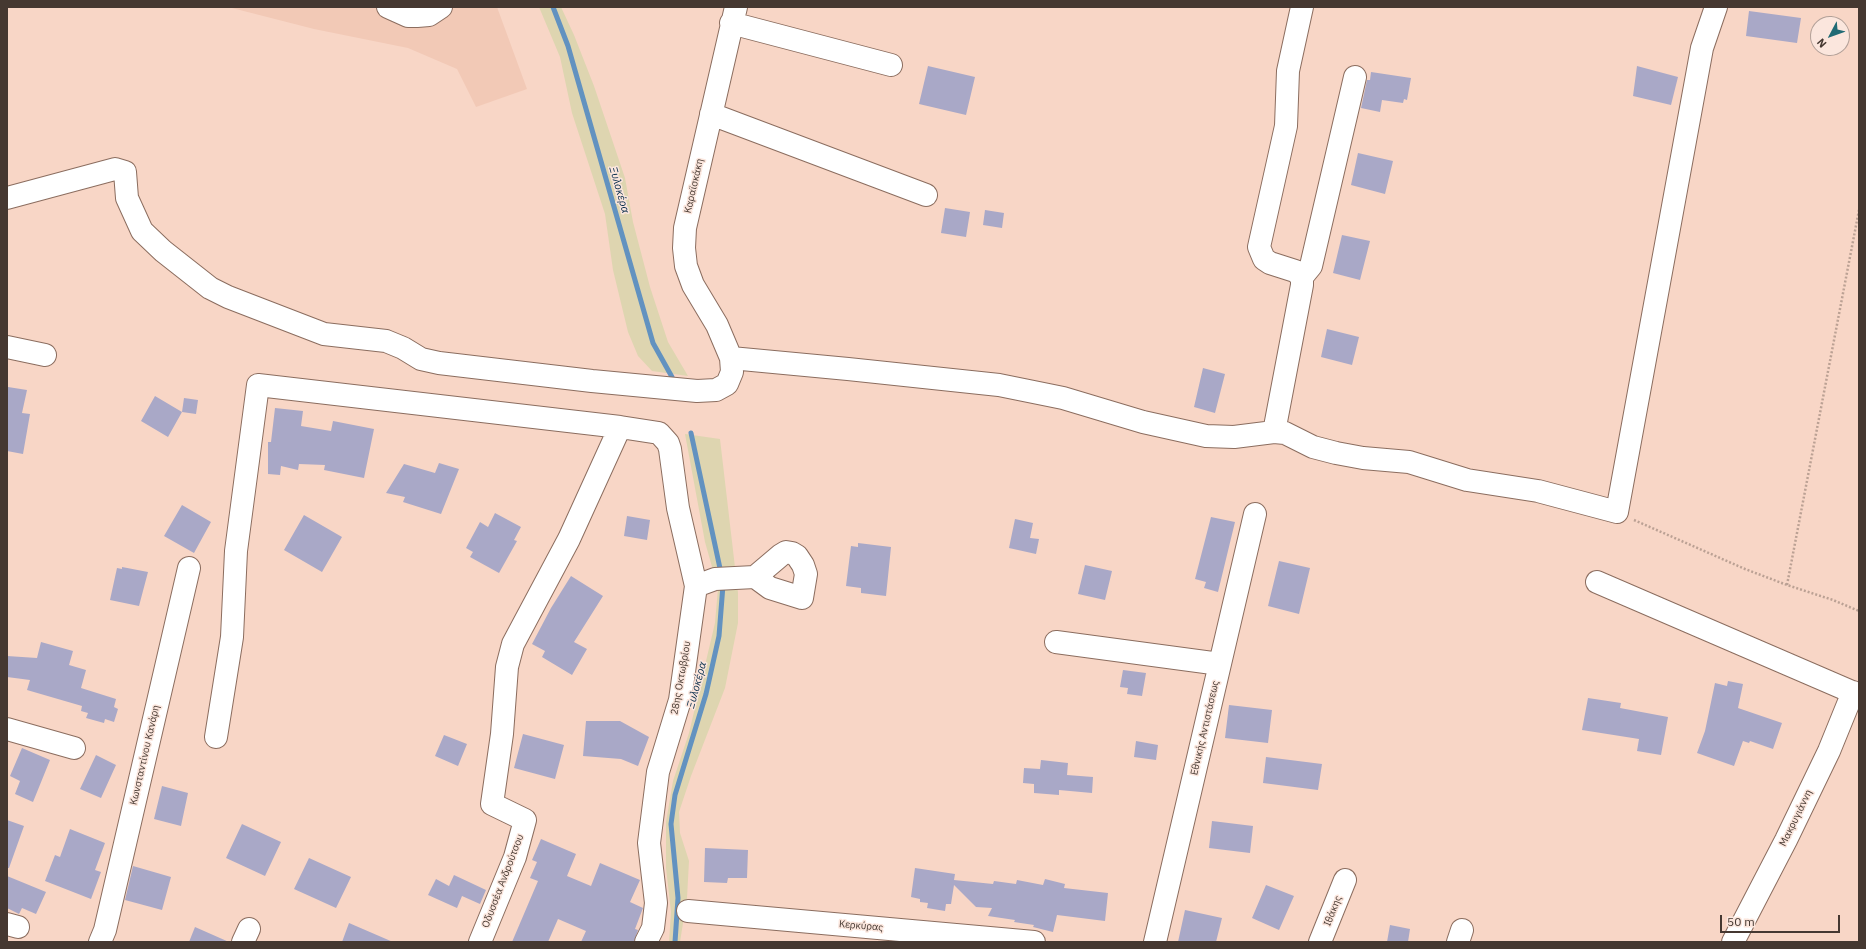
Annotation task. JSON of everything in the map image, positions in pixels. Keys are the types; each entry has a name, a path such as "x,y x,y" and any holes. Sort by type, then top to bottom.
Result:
{"street":[{"path":"388,7 399,14 418,16 429,14 441,7"},
{"path":"1302,7 1288,71 1286,126 1259,247 1264,259 1270,263 1295,271 1302,276"},
{"path":"7,198 114,169 125,172 127,198 142,231 162,251 210,288 228,297 324,334 386,341 403,348 421,359 438,363 697,391 716,390 727,384 732,372 731,358 998,385 1063,398 1143,422 1206,436 1234,437 1274,432 1285,433 1313,447 1336,453 1363,458 1409,462 1467,480 1538,491 1617,512 1702,48 1716,7"},
{"path":"734,15 891,65"},
{"name":"Καραϊσκάκη","path":"731,358 717,325 693,285 686,266 684,228 734,15"},
{"path":"1274,432 1302,285 1302,276 1311,266 1355,77"},
{"path":"711,114 926,195"},
{"path":"7,348 45,355"},
{"path":"216,737 232,637 236,551 258,386 620,427"},
{"name":"28ης Οκτωβρίου","path":"620,427 652,431 664,437 670,449 678,508 714,581 658,772 649,843 656,903 652,928 646,942"},
{"name":"Οδυσσέα Ανδρούτσου","path":"480,942 515,857 526,820 492,804 502,734 507,667 513,644 568,539 620,427"},
{"name":"Εθνικής Αντιστάσεως","path":"1156,942 1255,514"},
{"name":"Κωνσταντίνου Κανάρη","path":"100,942 106,923 189,568"},
{"path":"714,581 755,577"},
{"path":"1597,582 1856,693"},
{"path":"1056,642 1220,664"},
{"name":"Μακρυγιάννη","path":"1733,942 1786,840 1856,693"},
{"path":"7,729 74,748"},
{"name":"Ιθάκης","path":"1320,942 1345,880"},
{"name":"Κερκύρας","path":"688,911 1034,942"}],"path":[{"path":"1787,585 1859,210"},
{"path":"1617,512 1721,559 1859,611"}],"shaded area":[{"path":"228,7 497,7 527,89 476,107 457,69 408,48 314,29"}],"sand":[{"path":"539,7 561,7 574,35 594,86 625,178 633,222 650,287 668,342 688,376 652,371 638,356 628,332 613,270 605,214 572,113 560,57"},
{"path":"685,434 720,439 738,593 738,623 725,688 691,776 679,812 680,833 689,861 687,898 680,942 669,942 671,912 666,868 666,822 673,781 689,733 715,623 718,588 705,542"}],"building":[{"path":"1749,11 1801,18 1797,43 1746,36"},
{"path":"928,66 975,77 966,115 919,104"},
{"path":"1637,66 1678,77 1671,105 1633,96"},
{"path":"1371,72 1411,78 1407,100 1404,99 1403,103 1382,100 1380,112 1361,108 1367,80 1370,80"},
{"path":"1358,153 1393,161 1385,194 1351,185"},
{"path":"945,208 970,212 966,237 941,233"},
{"path":"985,210 1004,213 1002,228 983,225"},
{"path":"1342,235 1370,241 1360,280 1333,273"},
{"path":"1327,329 1359,337 1352,365 1321,357"},
{"path":"1203,368 1225,374 1215,413 1194,407"},
{"path":"8,387 27,390 22,413 30,414 23,454 7,451"},
{"path":"155,396 182,412 168,437 141,421"},
{"path":"184,398 198,400 196,414 182,412"},
{"path":"275,408 303,411 301,426 331,431 333,421 374,429 364,478 324,470 325,465 299,464 298,470 281,466 280,475 268,474 268,442 271,442"},
{"path":"439,463 459,469 441,514 403,502 405,497 386,493 404,464 435,473"},
{"path":"182,505 211,522 194,553 164,536"},
{"path":"495,513 521,527 514,540 517,541 499,573 470,557 473,552 466,548 480,522 488,527"},
{"path":"304,515 342,537 322,572 284,550"},
{"path":"627,516 650,520 647,540 624,536"},
{"path":"1211,517 1235,522 1218,592 1204,588 1206,582 1195,579"},
{"path":"1015,519 1033,523 1030,538 1039,539 1036,554 1009,548"},
{"path":"858,543 891,547 886,596 861,593 861,588 846,586 851,546 858,547"},
{"path":"1279,561 1310,568 1299,614 1268,606"},
{"path":"1085,565 1112,571 1105,600 1078,594"},
{"path":"122,567 148,572 139,606 110,600 117,568 122,569"},
{"path":"571,576 603,596 574,642 587,649 572,675 542,657 545,651 532,644 551,608"},
{"path":"41,642 73,651 69,665 86,670 81,688 116,699 114,707 118,709 114,722 105,719 104,723 86,718 88,713 81,711 82,706 27,690 30,680 7,677 7,656 37,658"},
{"path":"1123,670 1146,673 1142,696 1127,694 1128,688 1120,687"},
{"path":"1728,681 1743,684 1738,708 1782,723 1773,749 1750,741 1749,743 1743,741 1734,766 1697,753 1705,731 1715,683 1727,686"},
{"path":"1588,698 1621,703 1620,708 1668,717 1661,755 1637,751 1639,739 1582,730"},
{"path":"1229,705 1272,710 1268,743 1225,738"},
{"path":"586,721 620,721 649,737 638,766 621,759 583,756"},
{"path":"523,734 564,745 555,779 514,768"},
{"path":"444,735 467,744 458,766 435,756"},
{"path":"1136,741 1158,745 1156,760 1134,757"},
{"path":"22,748 50,760 33,802 15,794 20,781 10,776"},
{"path":"96,755 116,765 101,798 80,789"},
{"path":"1266,757 1322,764 1318,790 1263,783"},
{"path":"1041,760 1068,763 1067,775 1093,777 1092,793 1059,790 1059,795 1034,793 1034,784 1023,783 1024,768 1040,769"},
{"path":"162,786 188,793 181,826 154,819"},
{"path":"7,820 24,826 9,868 7,868"},
{"path":"1212,821 1253,826 1250,853 1209,848"},
{"path":"242,824 281,842 265,876 226,858"},
{"path":"70,829 105,843 95,870 101,872 91,899 45,881 55,855 60,857"},
{"path":"541,839 576,854 567,876 591,886 600,863 640,880 630,902 643,908 635,929 638,930 634,942 581,942 586,931 558,919 548,942 512,942 538,881 530,878 537,862 532,860"},
{"path":"705,848 748,850 747,878 728,878 727,883 704,882"},
{"path":"309,858 351,877 336,908 294,889"},
{"path":"133,866 171,877 162,910 125,900"},
{"path":"915,868 955,874 954,880 993,884 994,881 1016,884 1017,880 1043,885 1045,879 1065,884 1064,888 1108,893 1105,921 1057,915 1053,932 1033,927 1034,925 1014,922 1015,920 988,916 992,908 976,907 954,885 951,904 946,904 945,911 927,908 928,903 920,902 920,899 911,897"},
{"path":"454,875 486,890 480,904 462,896 457,908 428,895 436,879 449,886"},
{"path":"7,876 46,892 36,914 22,908 19,914 7,908"},
{"path":"1266,885 1294,896 1279,930 1252,918"},
{"path":"1185,910 1222,918 1216,942 1178,942"},
{"path":"349,923 393,942 342,942"},
{"path":"1390,925 1410,929 1408,942 1387,942"},
{"path":"195,927 229,942 189,942"}],"waterway":[{"name":"Ξυλοκέρα","path":"553,7 568,46 653,343 672,377"},
{"name":"Ξυλοκέρα","path":"691,433 721,573"},
{"name":"Ξυλοκέρα","path":"675,942 678,898 671,824 675,795 706,694 719,636 723,585"}]}
